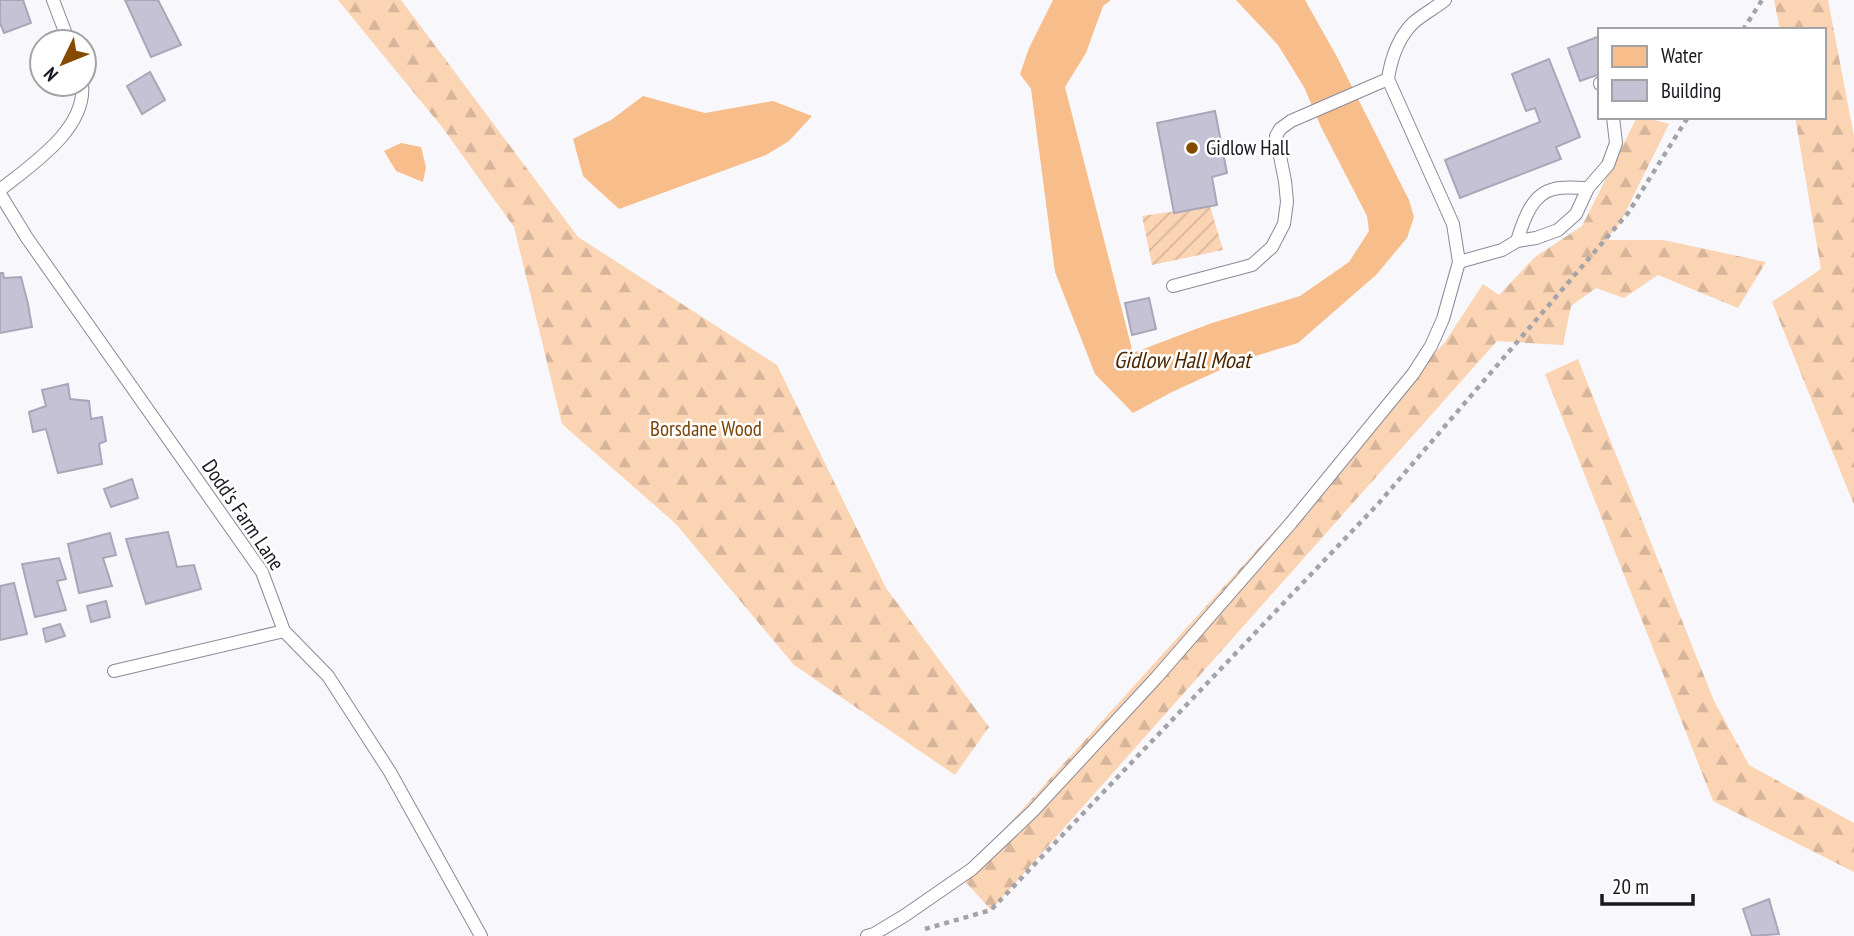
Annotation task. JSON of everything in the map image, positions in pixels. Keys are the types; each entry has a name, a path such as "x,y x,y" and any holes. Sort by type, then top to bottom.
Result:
{"lane":[{"path":"53,0 64,28"},
{"path":"867,936 904,916 972,869 1033,811 1165,667 1291,523 1413,374 1431,346 1443,319 1459,262 1453,224 1388,79 1391,60 1413,24 1445,0"},
{"path":"1173,286 1252,265 1272,247 1284,224 1287,202 1276,136 1280,129 1291,121 1388,79"},
{"path":"0,192 69,128 79,109 80,98"},
{"path":"1459,262 1502,250 1517,241 1558,230 1576,214 1588,188 1608,165 1616,143 1613,119"},
{"path":"1517,241 1533,202 1552,189 1588,188"},
{"name":"Dodd's Farm Lane","path":"0,192 27,238 262,572 284,631 328,676 390,772 481,936"},
{"path":"114,671 284,631"}],"path":[{"path":"1744,28 1762,0"},
{"path":"914,932 991,910 1368,514 1628,213 1687,119"}],"green space":[{"name":"Borsdane Wood","path":"338,0 401,0 578,237 777,365 886,588 989,727 955,775 794,665 676,524 562,424 514,227 442,127"},
{"path":"1774,0 1828,0 1854,136 1854,505 1772,302 1821,269 1795,119 1826,119 1826,28 1780,28"},
{"path":"1636,119 1651,119 1669,124 1620,223 1606,240 1663,240 1766,262 1738,308 1658,275 1624,298 1596,288 1571,306 1563,345 1497,341 991,910 961,877 1445,342 1483,284 1499,295 1535,257 1582,226"},
{"path":"1210,206 1223,250 1152,265 1142,216"},
{"path":"1578,359 1714,701 1749,765 1854,823 1854,872 1713,801 1545,374"}],"water":[{"name":"Gidlow Hall Moat","path":"1053,0 1111,0 1103,6 1086,53 1065,87 1133,353 1209,324 1300,296 1349,262 1369,231 1367,216 1321,127 1304,87 1278,45 1236,0 1305,0 1336,55 1409,200 1414,217 1407,238 1376,275 1298,343 1242,360 1133,413 1095,374 1055,272 1031,89 1020,74 1029,48"},
{"path":"643,96 705,113 773,101 812,116 789,141 766,155 619,209 583,176 573,139 611,120"},
{"path":"401,143 421,147 426,167 423,182 396,171 384,151"}],"building":[{"path":"0,0 23,0 31,23 4,33 0,23"},
{"path":"125,0 158,0 181,45 151,57"},
{"path":"1598,37 1598,75 1580,81 1568,48"},
{"path":"1549,59 1580,137 1556,147 1561,159 1460,198 1445,160 1540,122 1535,108 1526,111 1512,74"},
{"path":"150,72 165,100 142,114 127,86"},
{"name":"Gidlow Hall","path":"1215,111 1227,173 1212,177 1217,205 1174,213 1157,123"},
{"path":"0,273 3,273 4,278 21,277 32,327 0,333"},
{"path":"1149,298 1156,329 1132,335 1125,303"},
{"path":"68,384 70,399 89,401 91,419 102,417 106,441 99,444 102,464 58,473 46,429 33,432 29,412 46,406 42,390"},
{"path":"132,479 138,498 111,507 104,489"},
{"path":"168,532 177,567 194,565 201,589 146,604 126,539"},
{"path":"110,533 116,555 103,558 112,586 79,593 68,544"},
{"path":"59,558 66,579 57,581 66,610 35,617 22,564"},
{"path":"14,583 27,634 0,640 0,586"},
{"path":"106,601 110,617 91,622 87,606"},
{"path":"60,624 65,636 46,642 43,629"},
{"path":"1769,899 1779,934 1752,936 1743,909"}],"place":[{"name":"Gidlow Hall","path":"1192,148"}]}
